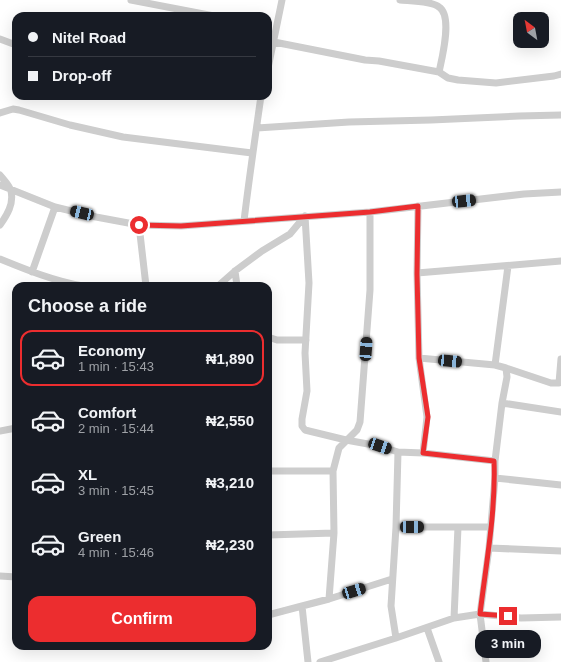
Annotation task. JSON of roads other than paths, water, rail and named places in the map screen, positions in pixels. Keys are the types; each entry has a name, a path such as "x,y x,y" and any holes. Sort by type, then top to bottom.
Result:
{"street":[{"path":"131,0 193,12"},
{"path":"272,51 282,0"},
{"path":"400,0 434,4 440,7 443,12 446,27 439,72"},
{"path":"272,28 276,28"},
{"path":"0,39 12,44"},
{"path":"274,42 365,60 379,60 439,72 448,78 458,80 496,83 561,74"},
{"path":"244,221 260,100"},
{"path":"0,113 13,109 70,126 123,137 252,153"},
{"path":"257,128 349,122 561,115"},
{"path":"0,175 11,190 11,203 9,210 0,225"},
{"path":"0,185 55,207 139,225 181,226 370,212 524,194 561,192"},
{"path":"418,206 417,274 419,358 428,417 423,453"},
{"path":"32,272 55,207"},
{"path":"329,599 334,533 333,471 339,448 357,430 360,422 370,290 370,212"},
{"path":"222,282 235,270 290,234 305,216"},
{"path":"305,216 309,283 305,353 307,392 302,420 302,426 305,430 346,440 380,446 398,452 423,453 494,461"},
{"path":"139,225 146,282"},
{"path":"0,259 32,272 65,282"},
{"path":"417,274 561,261"},
{"path":"495,365 508,266"},
{"path":"235,270 236,282"},
{"path":"272,338 277,340 306,340"},
{"path":"419,358 495,365 551,384 559,383 561,359"},
{"path":"486,662 480,614 495,478 494,461 502,403 508,377 506,368"},
{"path":"502,403 561,412"},
{"path":"0,431 12,429"},
{"path":"396,638 391,606 396,527 398,452"},
{"path":"272,471 333,471"},
{"path":"495,478 561,484"},
{"path":"396,527 490,527"},
{"path":"454,618 458,527"},
{"path":"272,535 334,533"},
{"path":"488,548 561,551"},
{"path":"0,576 12,577"},
{"path":"272,614 329,599 392,579"},
{"path":"302,606 308,662"},
{"path":"320,662 328,661 454,618 480,614 521,618 561,617"},
{"path":"427,628 439,662"}]}
